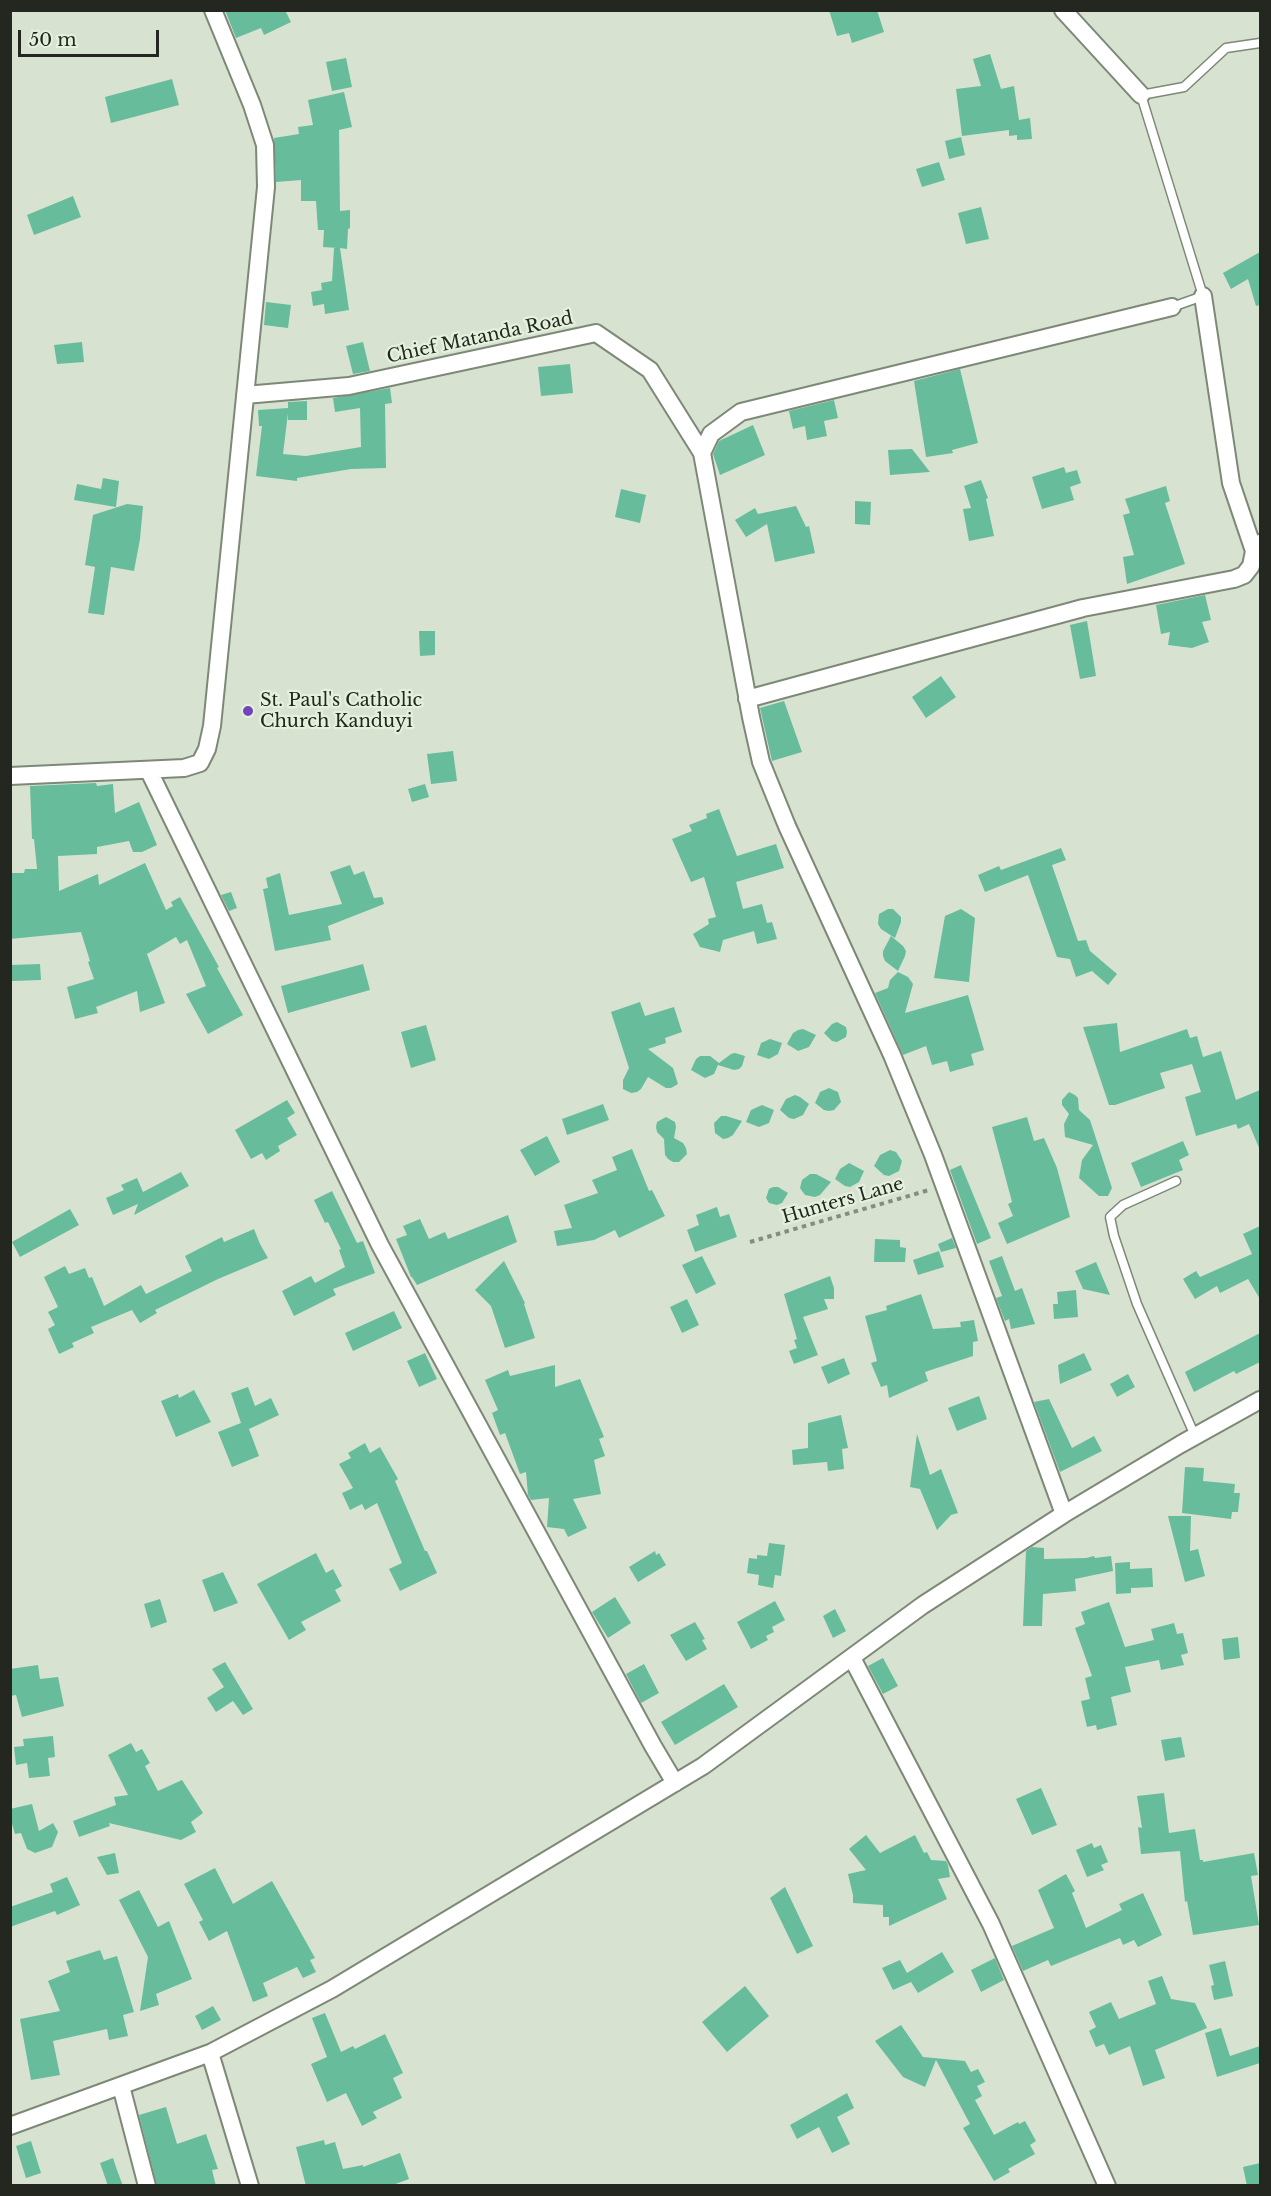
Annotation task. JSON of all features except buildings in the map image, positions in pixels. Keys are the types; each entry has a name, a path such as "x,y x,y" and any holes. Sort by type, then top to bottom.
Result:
{"street":[{"path":"10,776 184,768 200,763 207,749 212,726 266,187 265,145 252,105 213,10"},
{"path":"1063,10 1141,95"},
{"path":"747,699 1083,608 1234,579 1244,575 1251,566 1257,547 1231,483 1203,296"},
{"path":"1064,1514 944,1186 892,1055 787,826 761,762 747,699 702,453 711,434 741,412 1172,307"},
{"name":"Chief Matanda Road","path":"245,395 350,386 596,333 650,370 702,453"},
{"path":"149,771 380,1245 652,1746 675,1783"},
{"path":"10,2126 210,2053 332,1989 703,1766 923,1605 1064,1514 1260,1400"},
{"path":"852,1658 991,1924 1107,2186"},
{"path":"210,2053 250,2186"},
{"path":"121,2086 147,2186"}],"lane":[{"path":"1172,307 1203,296 1141,95 1184,87 1226,48 1260,43"},
{"path":"1176,1181 1123,1204 1110,1217 1137,1304 1195,1436"}],"path":[{"name":"Hunters Lane","path":"750,1242 944,1186"}],"place":[{"name":"St. Paul's Catholic Church Kanduyi","path":"248,711"}]}
